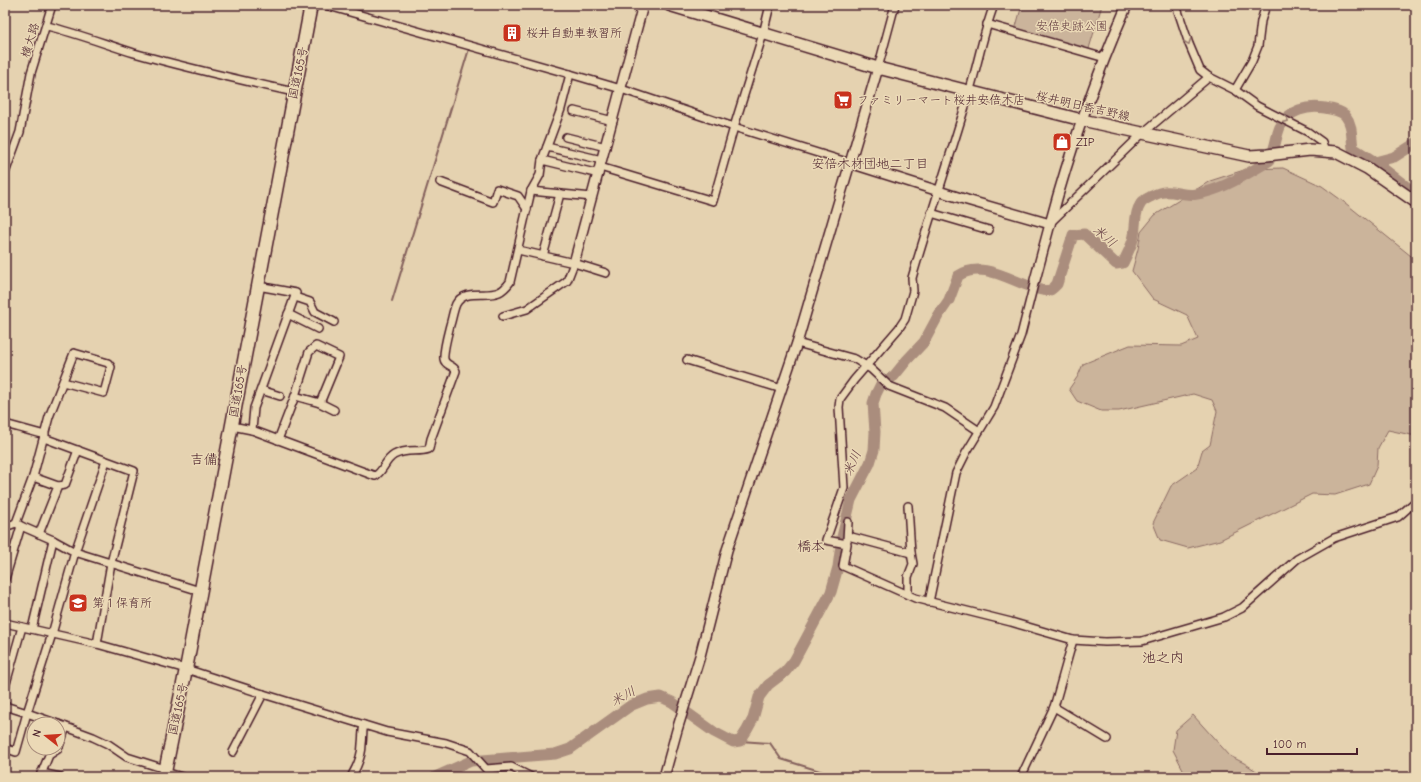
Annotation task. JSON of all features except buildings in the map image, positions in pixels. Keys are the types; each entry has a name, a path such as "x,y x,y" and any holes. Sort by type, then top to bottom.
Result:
{"highway":[{"name":"国道165号","path":"164,773 186,669 311,5"}],"main road":[{"name":"桜井明日香吉野線","path":"669,5 878,68 1082,120 1249,156 1310,150 1336,152 1367,168 1416,202"}],"street":[{"name":"横大路","path":"5,173 20,132 31,73 47,26 52,5"},
{"path":"325,5 621,89 734,127 938,191 1050,224"},
{"path":"503,316 527,309 567,281 574,263 606,147 643,5"},
{"path":"547,147 600,167 713,201 763,34 770,5"},
{"path":"664,777 685,702 700,656 726,550 797,343 878,68 895,5"},
{"path":"847,544 826,540 844,488 839,407 840,399 866,365 899,328 905,319 913,291 912,278 970,91 987,24 994,5"},
{"path":"929,602 956,473 966,453 994,407 1021,335 1063,174 1112,39 1127,5"},
{"path":"1176,5 1189,44 1200,70 1209,77 1235,90 1257,106 1308,132 1322,142 1325,151"},
{"path":"1235,90 1252,61 1258,46 1261,21 1266,5"},
{"path":"987,24 1106,58"},
{"path":"47,26 74,33 134,53 257,85 294,92"},
{"path":"232,426 252,430 375,476 386,462 393,456 403,451 429,449 431,439 456,371 455,368 445,361 444,358 448,330 456,304 468,295 493,294 504,289 510,282 531,191 540,175 542,160 561,109 570,74"},
{"path":"1050,224 1143,133 1209,77"},
{"path":"574,110 612,121"},
{"path":"566,137 606,147"},
{"path":"542,160 600,167"},
{"path":"440,182 493,202 497,189 518,196 527,209"},
{"path":"531,191 592,196"},
{"path":"543,256 560,194"},
{"path":"931,214 989,230"},
{"path":"518,250 574,263 606,273"},
{"path":"252,430 254,408 296,293 258,286"},
{"path":"294,297 310,302 315,312 334,322"},
{"path":"288,314 318,329"},
{"path":"797,343 855,360 866,365 888,386 945,408 979,431"},
{"path":"278,440 291,403 295,396 309,352 316,346 339,357 320,403"},
{"path":"5,579 18,524 33,477 49,418 74,353 108,363 111,368 104,393 63,382"},
{"path":"687,360 782,389"},
{"path":"261,390 280,396"},
{"path":"295,396 320,403 334,410"},
{"path":"5,424 44,436 134,471 111,563 97,644"},
{"path":"33,477 58,486 65,485 78,450"},
{"path":"5,748 16,752 75,552 106,461"},
{"path":"39,534 58,486"},
{"path":"848,522 847,544 842,566 915,598 1011,622 1073,640 1130,642 1142,641 1224,617 1242,608 1297,559 1334,538 1398,517 1416,501"},
{"path":"908,506 913,564 908,577 908,594"},
{"path":"5,526 18,524 75,552 200,592"},
{"path":"848,536 912,553"},
{"path":"32,629 53,540"},
{"path":"5,623 97,644 186,669 387,732 446,743 470,751 486,769 511,767 531,777"},
{"path":"5,688 22,627"},
{"path":"1021,777 1054,707 1073,640"},
{"path":"233,752 263,694"},
{"path":"5,706 35,716"},
{"path":"1054,707 1107,739"},
{"path":"351,777 358,765 364,725"},
{"path":"66,727 108,744 127,757 164,773 182,777"},
{"path":"49,756 41,775 60,777"}],"green space":[{"name":"安倍史跡公園","path":"1022,5 1102,5 1088,52 1015,30"},
{"path":"1283,168 1322,186 1416,260 1416,436 1388,430 1378,448 1377,466 1369,484 1335,495 1312,494 1220,540 1188,548 1160,540 1153,523 1171,486 1197,468 1202,451 1210,445 1217,411 1212,400 1193,394 1119,411 1101,411 1077,401 1069,389 1078,376 1083,364 1130,345 1181,346 1198,339 1187,315 1153,299 1132,271 1141,232 1155,215 1210,181 1247,169"},
{"path":"1193,715 1230,756 1244,763 1261,774 1263,777 1188,777 1173,750 1176,730"}],"waterway":[{"path":"392,301 469,49"},
{"name":"米川","path":"1274,148 1280,127 1288,116 1299,110 1312,107 1336,110 1341,112 1348,119 1353,148 1375,162 1416,194"},
{"name":"米川","path":"1375,162 1394,157 1416,143"},
{"name":"米川","path":"435,777 471,761 555,754 570,749 630,706 647,699 661,697 672,702 714,732 733,742 740,741 753,719 759,697 768,685 785,672 794,661 831,592 838,567 842,537 851,500 870,463 874,450 875,432 873,403 876,394 881,384 894,376 924,342 938,316 949,300 958,276 976,270 985,271 1005,276 1038,289 1045,291 1050,290 1057,284 1073,235 1084,234 1116,264 1123,263 1135,231 1138,208 1144,200 1158,193 1164,192 1191,195 1207,192 1234,181 1269,161"},
{"path":"740,741 770,743 781,759 839,777"}],"place":[{"name":"桜井自動車教習所","path":"512,33"},
{"name":"ファミリーマート桜井安倍木店","path":"843,100"},
{"name":"ZIP","path":"1062,142"},
{"name":"第１保育所","path":"78,603"}],"district":[{"name":"安倍木材団地二丁目","path":"870,163"},
{"name":"吉備","path":"204,459"},
{"name":"橋本","path":"811,546"},
{"name":"池之内","path":"1163,657"}]}
